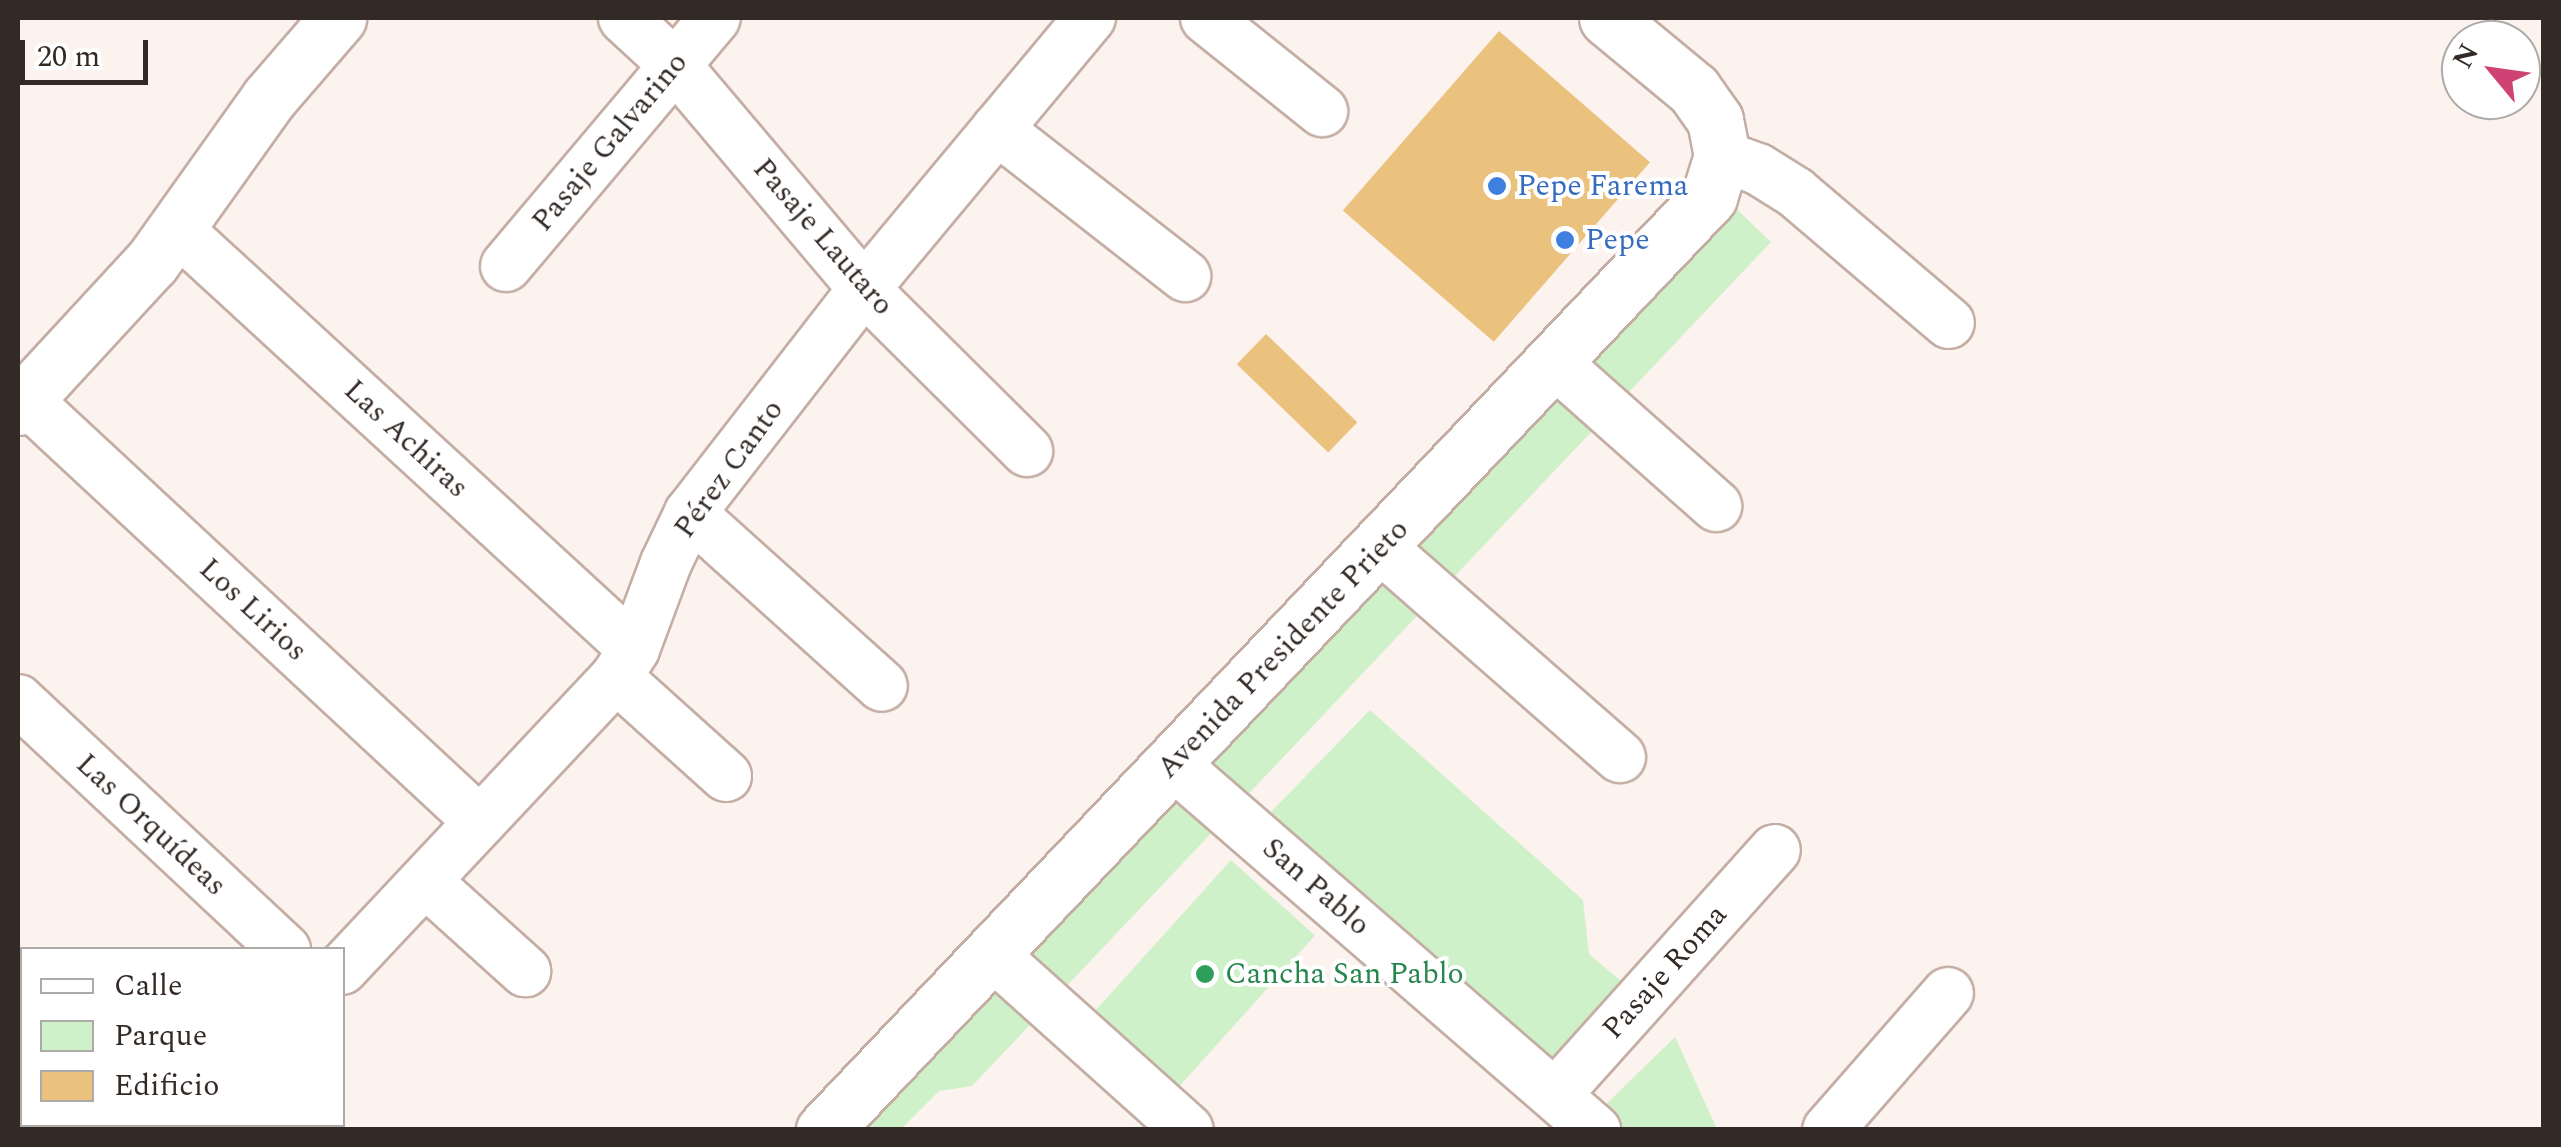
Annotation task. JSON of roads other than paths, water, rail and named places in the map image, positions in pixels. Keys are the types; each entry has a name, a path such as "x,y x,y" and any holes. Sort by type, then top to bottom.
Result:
{"main road":[{"path":"21,403 178,230 269,98 338,18"},
{"path":"1607,18 1706,104 1715,120 1722,156"},
{"name":"Avenida Presidente Prieto","path":"824,1130 1709,197 1722,156"}],"street":[{"name":"Pasaje Lautaro","path":"624,18 675,65 864,290 1027,452"},
{"name":"Pasaje Galvarino","path":"506,266 715,18"},
{"name":"Pérez Canto","path":"345,966 625,663 690,513 864,290 1090,18"},
{"path":"1206,18 1322,111"},
{"path":"997,129 1185,276"},
{"path":"1722,156 1758,169 1795,192 1949,323"},
{"name":"Las Achiras","path":"178,230 625,663 726,776"},
{"path":"1554,362 1716,506"},
{"name":"Los Lirios","path":"21,403 480,822"},
{"path":"690,513 882,686"},
{"path":"1380,546 1620,758"},
{"name":"Las Orquídeas","path":"18,700 282,947"},
{"name":"San Pablo","path":"1174,764 1594,1130"},
{"name":"Pasaje Roma","path":"1555,1095 1774,850"},
{"path":"426,881 525,971"},
{"path":"992,954 1188,1130"},
{"path":"1828,1130 1948,992"}],"place":[{"name":"Pepe Farema","path":"1497,186"},
{"name":"Pepe","path":"1565,240"},
{"name":"Cancha San Pablo","path":"1205,974"}]}
